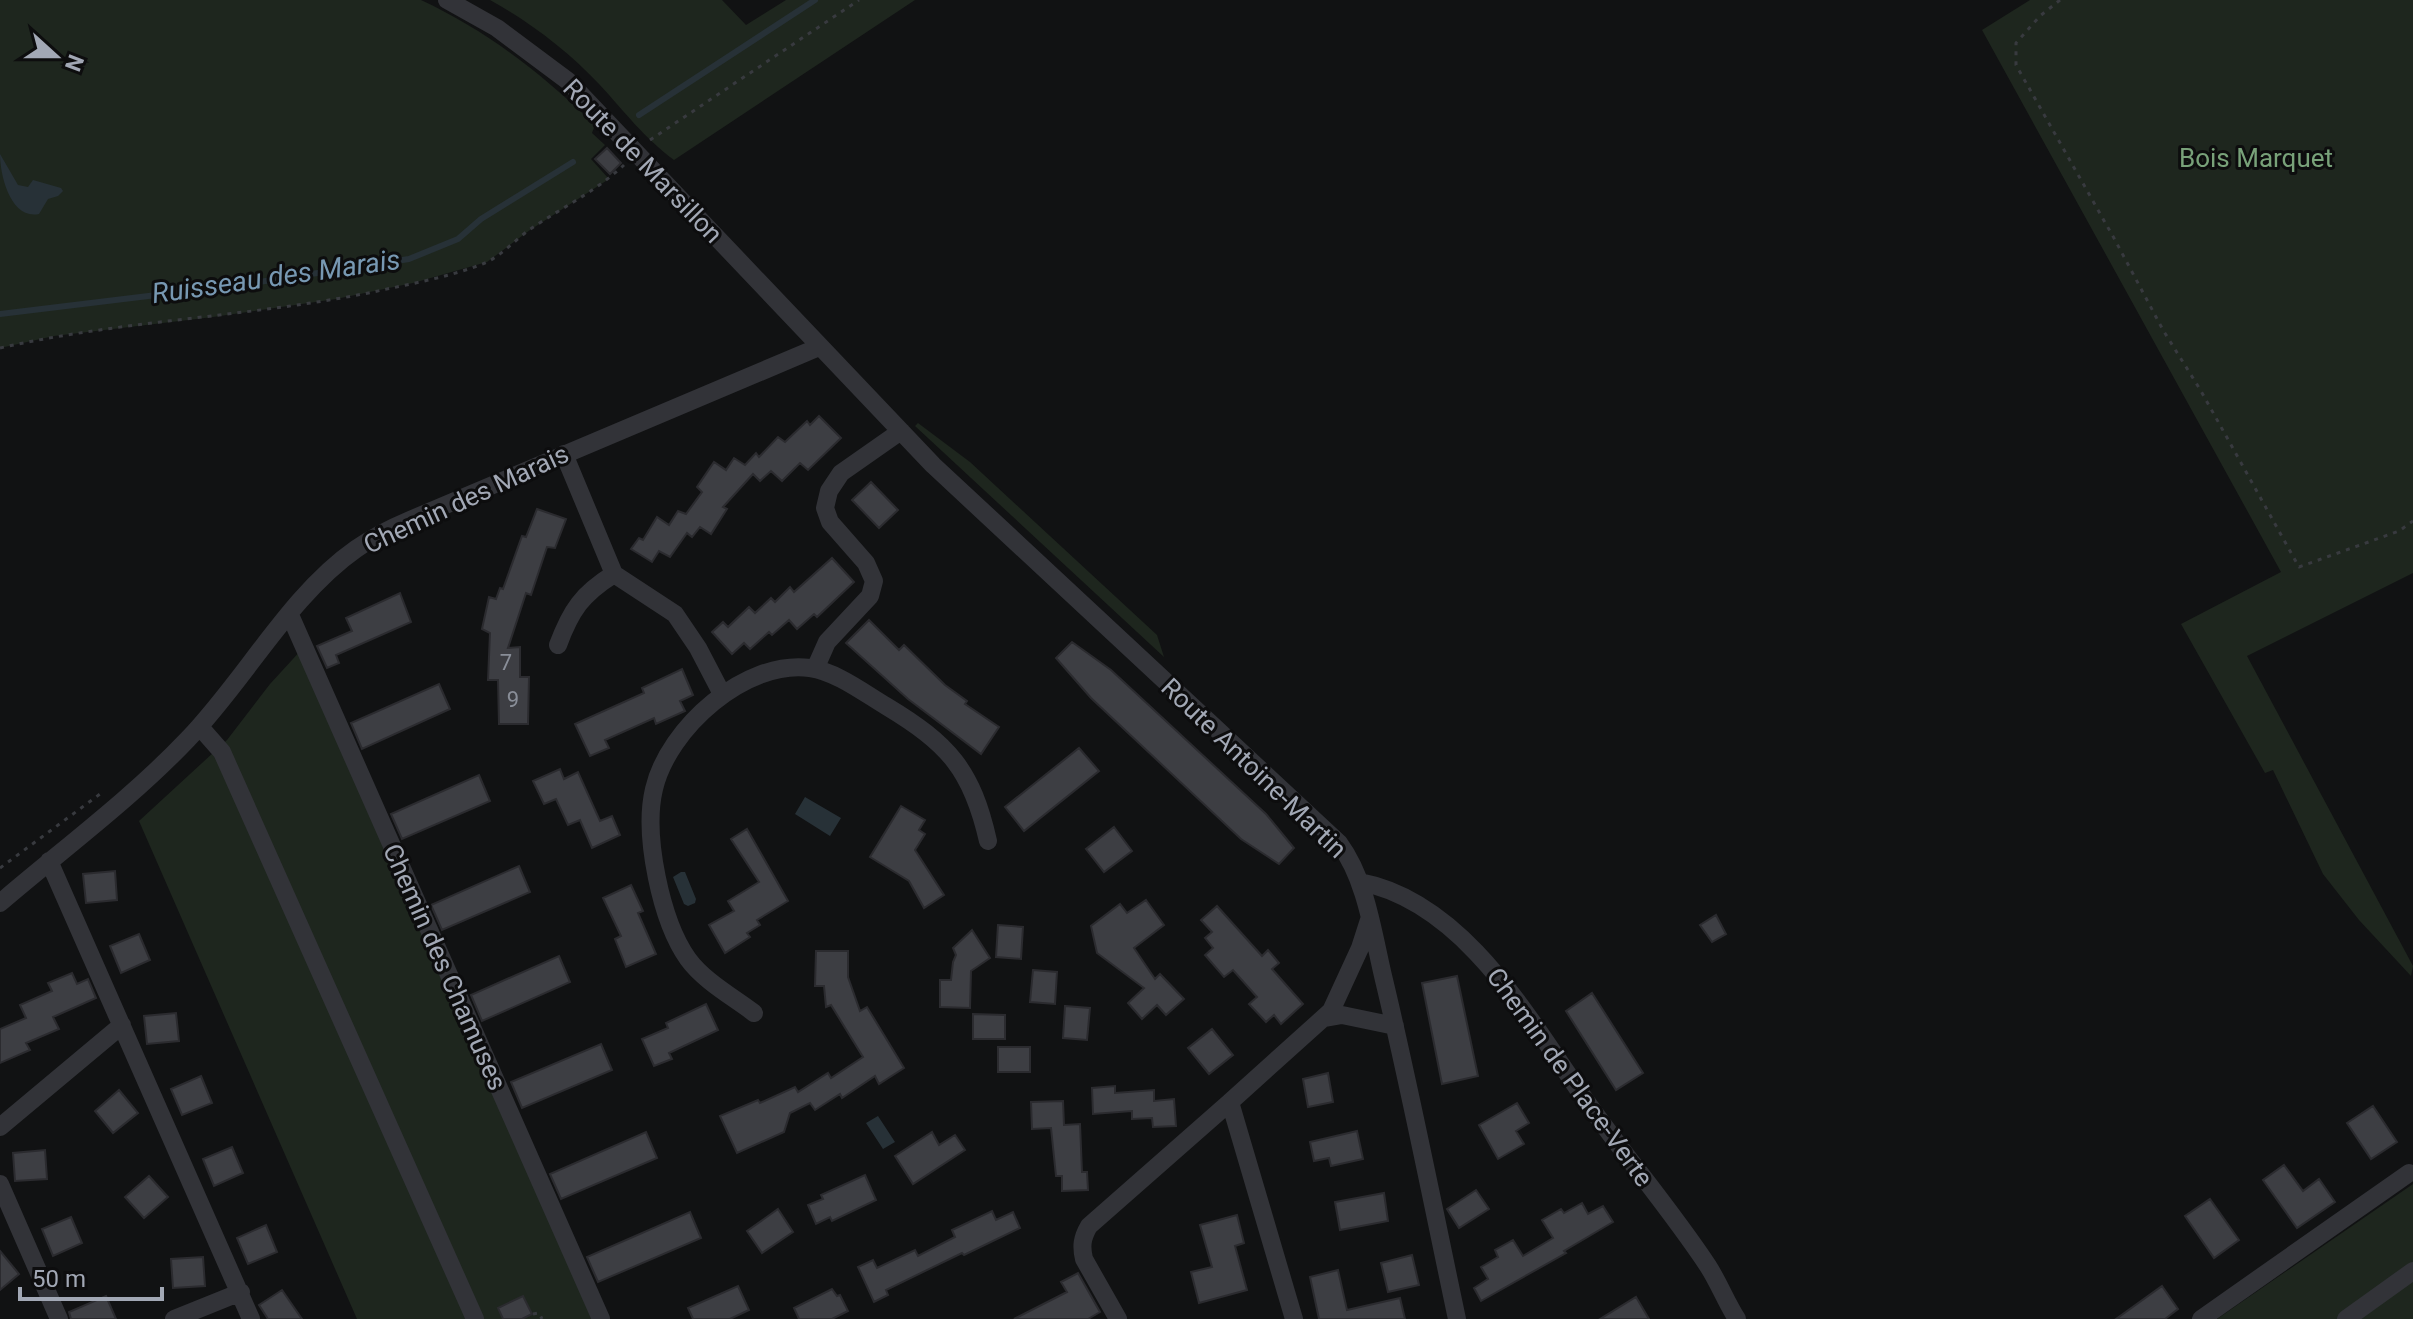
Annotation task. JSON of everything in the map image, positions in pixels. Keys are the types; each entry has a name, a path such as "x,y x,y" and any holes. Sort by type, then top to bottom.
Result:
{"street":[{"name":"Route de Marsillon","path":"447,0 497,28 568,81 819,347"},
{"name":"Route Antoine-Martin","path":"819,347 970,499 1329,832 1346,852 1360,882 1395,1026 1457,1319"},
{"name":"Chemin des Marais","path":"0,903 167,760 200,727 321,578 369,540 819,347"},
{"path":"815,669 827,642 866,603 873,589 872,573 866,563 830,522 825,508 829,491 841,473 901,431"},
{"path":"564,454 614,574 675,614 698,648 722,694"},
{"path":"558,645 581,599 614,574"},
{"name":"Chemin des Chamuses","path":"290,615 601,1319"},
{"path":"754,1013 701,973 683,951 662,899 654,855 652,811 657,777 683,736 722,694 758,675 779,669 815,669 866,694 918,725 960,765 980,805 988,841"},
{"path":"200,727 222,752 475,1319"},
{"path":"49,861 251,1319"},
{"name":"Chemin de Place-Verte","path":"1360,882 1388,890 1427,911 1506,984 1709,1269 1737,1319"},
{"path":"1118,1319 1084,1259 1083,1236 1089,1226 1325,1018 1336,1003 1369,919"},
{"path":"1325,1018 1342,1015 1395,1026"},
{"path":"0,1127 122,1025"},
{"path":"1230,1102 1294,1319"},
{"path":"2201,1319 2409,1173"},
{"path":"0,1184 59,1319"},
{"path":"2346,1319 2413,1271"},
{"path":"174,1319 241,1292"}],"path":[{"path":"0,348 54,336 336,299 413,283 487,262 609,179 649,141 859,0"},
{"path":"2060,0 2040,16 2016,43 2016,65 2299,567 2399,531 2413,521"},
{"path":"0,868 18,855"},
{"path":"534,1319 533,1314 539,1313 542,1319"}],"green space":[{"path":"0,0 421,0 446,12 513,55 595,125 592,133 605,145 591,159 609,179 487,262 413,283 336,299 54,336 0,348"},
{"path":"490,0 722,0 746,25 786,0 915,0 674,160 575,60 520,18"},
{"name":"Bois Marquet","path":"2030,0 2413,0 2413,573 2247,656 2413,966 2411,976 2359,920 2323,874 2273,770 2265,773 2181,624 2281,572 1982,30"},
{"path":"918,423 970,462 1157,635 1164,657 915,426"},
{"path":"303,648 593,1319 357,1319 139,821 227,740 270,684"},
{"path":"2413,1184 2413,1319 2217,1319"}],"shaded area":[{"path":"0,154 18,185 28,187 33,180 63,191 48,199 39,214 21,210 5,184"},
{"path":"805,797 841,818 830,836 795,814"},
{"path":"685,872 696,899 688,906 684,904 673,877"},
{"path":"878,1116 895,1142 883,1149 866,1123"}],"building":[{"path":"607,148 621,163 610,174 595,159"},
{"path":"819,416 841,438 808,470 800,463 782,481 771,471 760,481 753,474 723,507 727,509 711,534 700,527 692,537 687,533 670,557 659,551 652,562 631,549 639,538 643,540 657,517 669,525 678,511 686,514 702,492 697,487 714,462 726,470 734,458 745,465 756,453 759,457 778,437 785,442 807,421 810,425"},
{"path":"871,482 898,510 879,528 852,500"},
{"path":"537,509 566,519 555,548 547,547 531,595 526,593 508,648 520,647 520,677 529,677 528,724 499,724 498,680 488,680 490,633 482,629 489,597 496,599 500,588 503,589 522,536 526,537"},
{"path":"832,558 854,582 817,617 814,614 797,629 789,620 750,649 744,643 732,654 712,632 723,622 728,627 749,607 755,613 771,598 775,602 790,587 794,592"},
{"path":"400,593 411,622 336,655 339,663 327,668 317,646 352,631 346,618"},
{"path":"869,620 899,650 904,645 945,685 967,701 965,704 999,727 981,754 908,699 846,643"},
{"path":"1072,642 1111,670 1266,814 1294,848 1279,864 1241,839 1091,698 1056,658"},
{"path":"682,669 693,695 680,701 685,711 656,724 654,718 605,740 609,748 590,756 575,724 644,693 642,688"},
{"path":"439,684 450,709 362,749 351,723"},
{"path":"1079,748 1099,771 1024,831 1005,807"},
{"path":"560,769 564,779 578,772 600,821 612,816 620,835 592,848 580,820 568,825 556,799 544,804 533,781"},
{"path":"479,775 490,801 402,839 391,814"},
{"path":"901,806 925,820 919,830 925,834 915,850 944,895 924,908 909,881 870,857"},
{"path":"1114,827 1132,851 1104,872 1086,849"},
{"path":"747,829 788,901 757,920 760,925 747,933 750,937 725,953 709,925 734,911 728,901 759,882 731,839"},
{"path":"519,866 530,892 442,930 431,905"},
{"path":"115,871 117,900 86,903 83,874"},
{"path":"631,885 643,911 638,913 656,954 626,967 615,939 621,936 603,898"},
{"path":"1146,900 1164,925 1134,948 1155,979 1160,974 1184,999 1166,1015 1157,1005 1142,1019 1128,1003 1144,988 1097,953 1091,926 1120,904 1127,913"},
{"path":"1217,906 1262,956 1268,950 1279,963 1272,969 1303,1004 1281,1024 1274,1015 1266,1022 1249,1004 1257,997 1233,970 1224,977 1205,955 1213,948 1205,938 1212,932 1201,920"},
{"path":"1716,915 1726,934 1712,942 1700,925"},
{"path":"998,925 1023,927 1021,959 996,957"},
{"path":"972,930 990,958 971,971 970,1008 940,1007 940,980 951,980 956,955 953,948"},
{"path":"139,934 150,960 121,973 110,946"},
{"path":"816,951 848,951 848,977 860,1011 867,1007 904,1068 879,1084 875,1076 842,1098 840,1094 815,1110 810,1103 790,1113 784,1132 737,1153 720,1116 795,1087 798,1092 828,1073 831,1078 863,1057 831,1005 826,1007 824,986 815,986"},
{"path":"559,956 570,982 482,1021 471,995"},
{"path":"1033,970 1057,972 1055,1004 1030,1002"},
{"path":"72,973 77,984 88,979 96,998 53,1017 59,1029 26,1043 30,1050 0,1063 0,1029 26,1018 20,1005 52,991 48,983"},
{"path":"1457,976 1478,1076 1442,1084 1422,983"},
{"path":"1592,993 1643,1073 1616,1090 1566,1011"},
{"path":"706,1004 718,1030 669,1053 672,1059 654,1066 642,1039 668,1028 666,1023"},
{"path":"1065,1006 1090,1008 1087,1040 1063,1038"},
{"path":"176,1013 179,1041 147,1044 144,1016"},
{"path":"973,1014 1005,1015 1005,1039 973,1039"},
{"path":"1212,1029 1233,1055 1209,1074 1188,1048"},
{"path":"601,1044 612,1070 522,1108 511,1082"},
{"path":"998,1047 1030,1047 1030,1072 998,1072"},
{"path":"1328,1073 1333,1102 1308,1107 1303,1079"},
{"path":"201,1076 212,1103 182,1115 171,1089"},
{"path":"1115,1086 1115,1093 1154,1090 1154,1101 1174,1099 1176,1126 1153,1127 1152,1118 1132,1119 1132,1111 1093,1114 1092,1088"},
{"path":"119,1090 138,1113 113,1133 95,1111"},
{"path":"1063,1101 1064,1125 1080,1124 1082,1172 1087,1172 1088,1190 1062,1191 1062,1176 1056,1176 1051,1128 1032,1129 1031,1102"},
{"path":"1517,1103 1529,1123 1516,1131 1524,1144 1498,1159 1479,1125"},
{"path":"2373,1106 2397,1142 2371,1159 2347,1123"},
{"path":"1357,1131 1363,1159 1331,1166 1329,1158 1314,1161 1310,1142"},
{"path":"646,1132 657,1158 561,1199 550,1174"},
{"path":"932,1132 939,1145 955,1135 965,1150 913,1184 895,1156"},
{"path":"232,1147 243,1173 214,1186 203,1159"},
{"path":"45,1150 47,1179 15,1181 13,1153"},
{"path":"2284,1165 2303,1191 2319,1179 2335,1202 2297,1228 2263,1180"},
{"path":"865,1175 876,1200 832,1221 830,1217 816,1224 808,1205 823,1199 821,1195"},
{"path":"149,1176 168,1197 144,1218 125,1197"},
{"path":"1476,1190 1489,1209 1459,1228 1447,1209"},
{"path":"1384,1193 1388,1221 1340,1230 1335,1202"},
{"path":"2210,1199 2239,1240 2214,1258 2185,1216"},
{"path":"1582,1203 1588,1214 1603,1206 1613,1222 1564,1251 1566,1253 1481,1301 1474,1288 1488,1279 1481,1267 1498,1257 1495,1250 1513,1240 1523,1256 1553,1238 1542,1220 1561,1209 1564,1213"},
{"path":"778,1209 793,1232 762,1253 747,1231"},
{"path":"992,1211 996,1220 1013,1212 1020,1228 886,1290 888,1295 874,1302 858,1267 873,1260 877,1268 915,1250 918,1256 955,1237 952,1230"},
{"path":"690,1212 701,1238 598,1282 587,1257"},
{"path":"1237,1215 1244,1243 1235,1246 1247,1290 1199,1303 1191,1272 1212,1267 1200,1225"},
{"path":"71,1217 82,1243 53,1256 42,1229"},
{"path":"266,1225 277,1252 248,1264 237,1238"},
{"path":"0,1251 19,1274 0,1290"},
{"path":"1412,1255 1419,1285 1388,1292 1381,1263"},
{"path":"203,1257 205,1286 173,1288 171,1259"},
{"path":"1338,1270 1347,1310 1400,1298 1405,1319 1319,1319 1310,1277"},
{"path":"1078,1273 1100,1312 1088,1319 1014,1319 1067,1292 1061,1282"},
{"path":"738,1286 749,1310 730,1319 693,1319 688,1308"},
{"path":"2162,1286 2178,1309 2165,1319 2116,1319"},
{"path":"832,1289 837,1296 840,1295 848,1311 832,1319 799,1319 794,1308"},
{"path":"282,1290 302,1319 268,1319 259,1305"},
{"path":"106,1296 116,1319 71,1319 69,1312"},
{"path":"523,1296 532,1314 522,1319 503,1319 498,1308"},
{"path":"1636,1297 1649,1319 1600,1319"}],"waterway":[{"name":"Ruisseau des Marais","path":"639,115 815,0"},
{"name":"Ruisseau des Marais","path":"0,314 239,285 409,259 458,239 481,219 573,162"}]}
